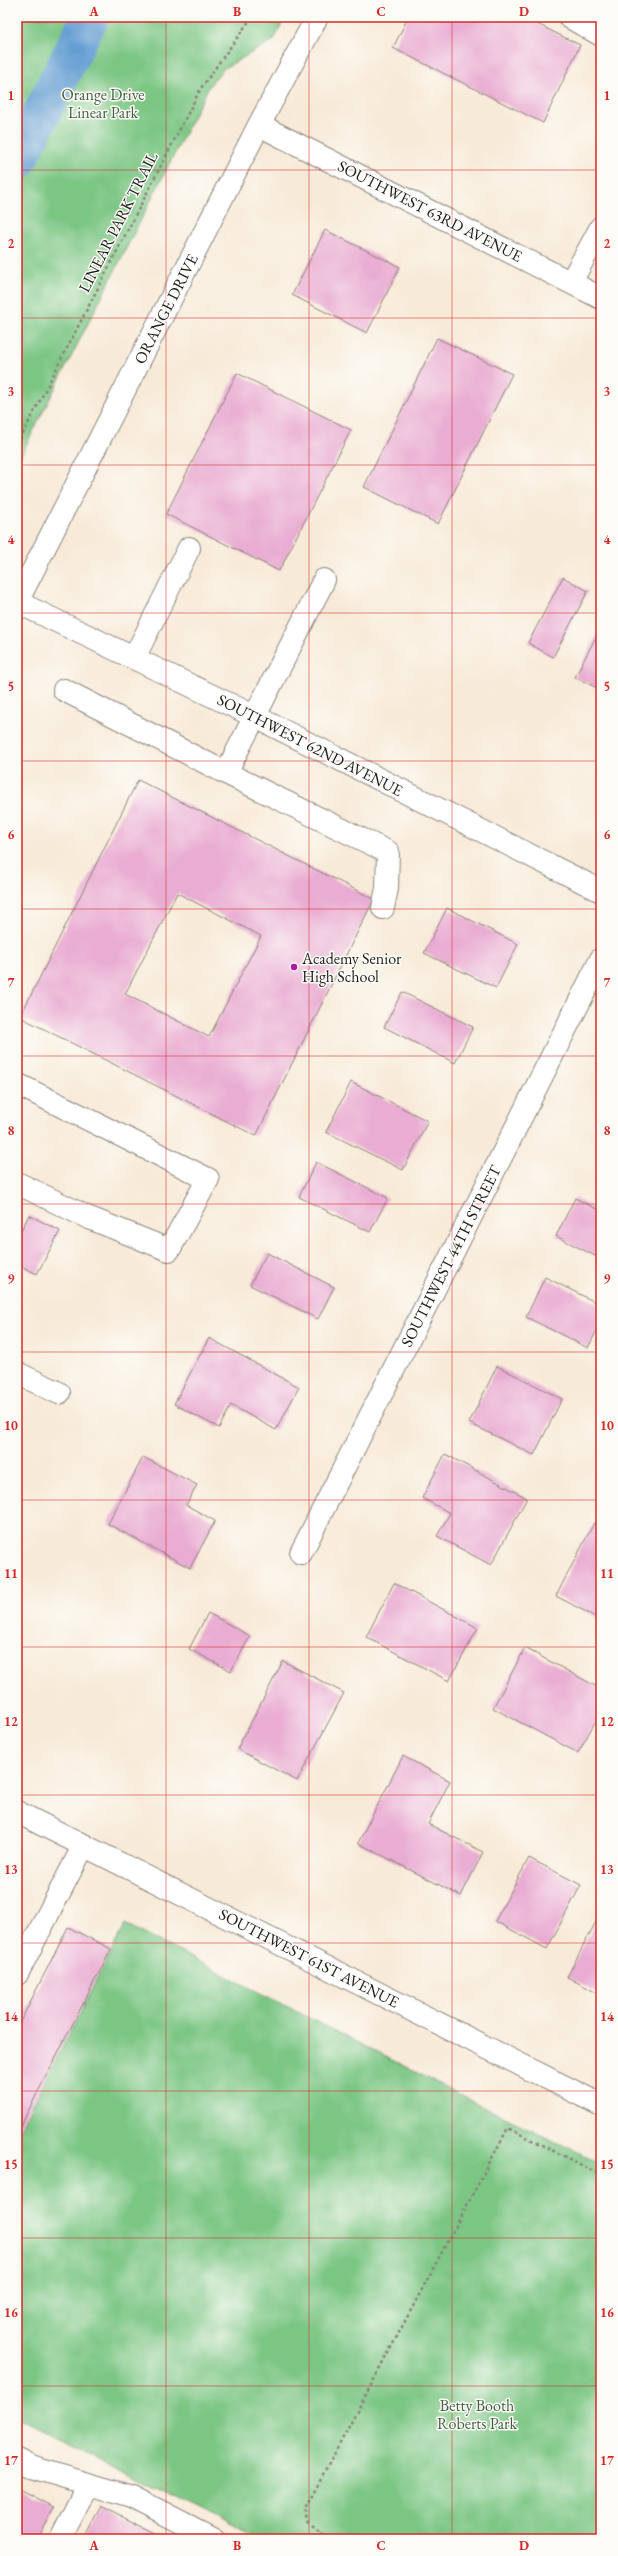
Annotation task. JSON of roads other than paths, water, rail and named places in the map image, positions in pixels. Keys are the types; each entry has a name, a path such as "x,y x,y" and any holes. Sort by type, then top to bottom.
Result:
{"street":[{"name":"ORANGE DRIVE","path":"17,602 259,125 316,17"},
{"path":"569,17 601,35"},
{"name":"SOUTHWEST 63RD AVENUE","path":"259,125 601,298"},
{"path":"571,282 601,227"},
{"path":"134,658 189,548"},
{"path":"226,773 324,580"},
{"name":"SOUTHWEST 62ND AVENUE","path":"17,602 254,716 601,891"},
{"path":"64,690 226,773 388,852 387,888 383,908"},
{"name":"SOUTHWEST 44TH STREET","path":"301,1553 601,959"},
{"path":"17,1084 208,1179 169,1250 87,1217 17,1183"},
{"path":"17,1373 59,1393"},
{"name":"SOUTHWEST 61ST AVENUE","path":"17,1812 601,2105"},
{"path":"17,1974 84,1845"},
{"path":"17,2460 31,2467 132,2497 214,2539"},
{"path":"60,2539 88,2484"}],"waterway":[{"path":"17,162 90,17"}],"place":[{"name":"Academy Senior High School","path":"294,967"}],"park label":[{"name":"Orange Drive Linear Park","path":"103,103"},
{"name":"Betty Booth Roberts Park","path":"477,2414"}]}
